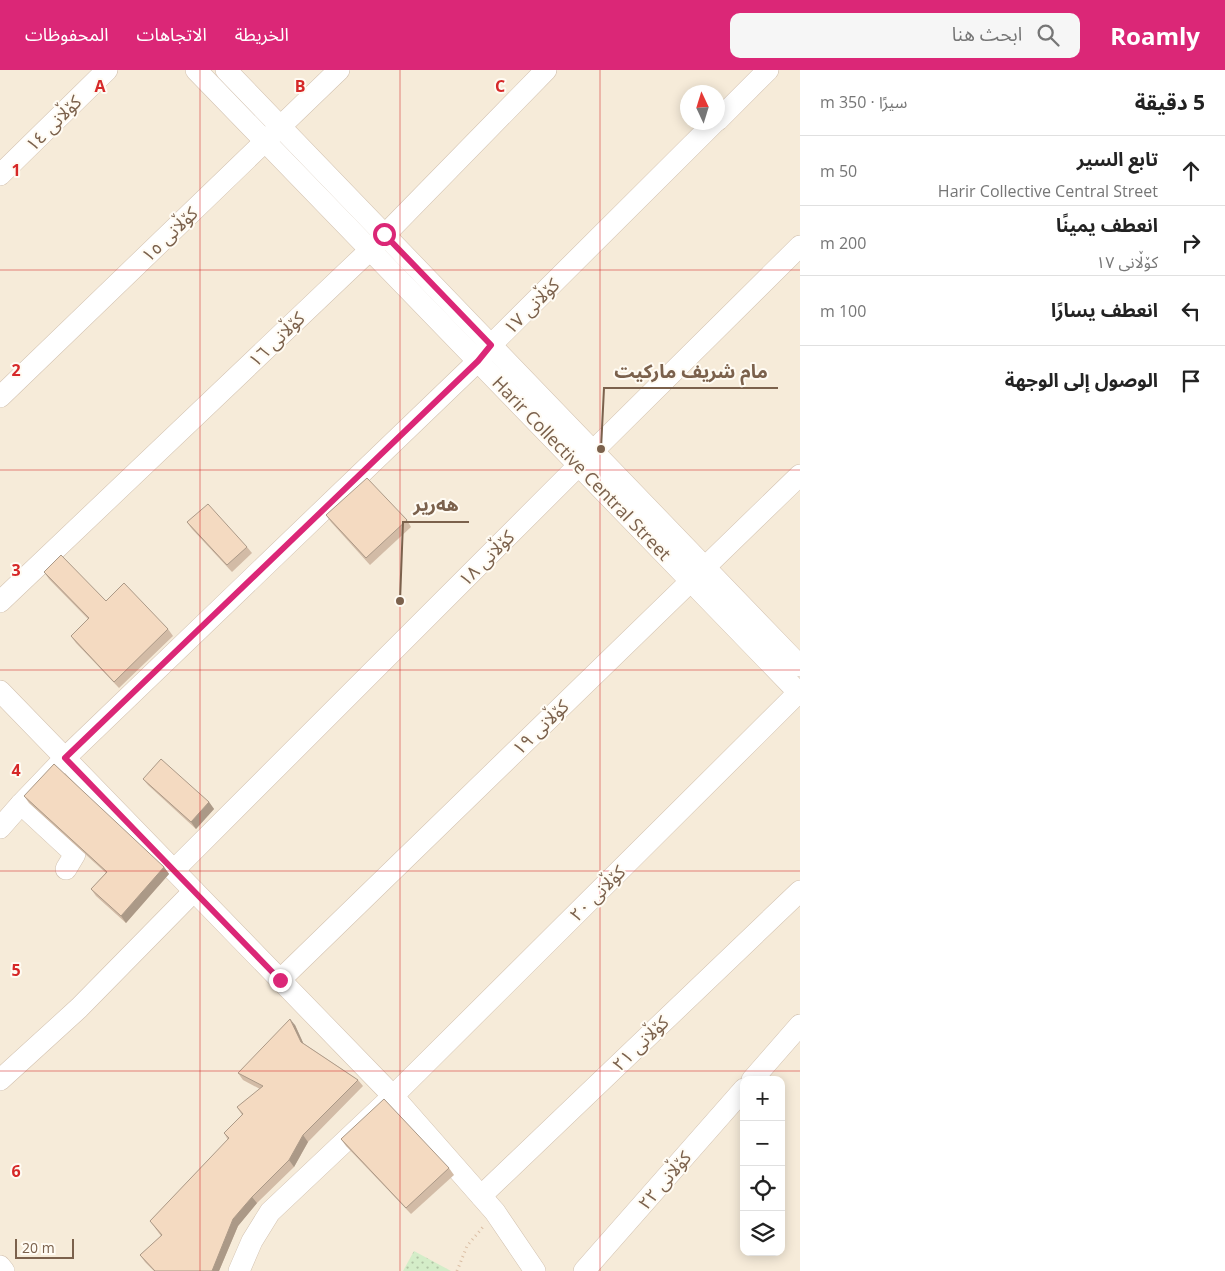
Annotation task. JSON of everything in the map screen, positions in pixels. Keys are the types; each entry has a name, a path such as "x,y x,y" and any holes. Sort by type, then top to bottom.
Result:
{"street":[{"name":"کۆڵانی ١٤","path":"0,175 106,70"},
{"name":"Harir Collective Central Street","path":"196,70 265,141 377,242 698,574 799,692"},
{"name":"Harir Collective Central Street","path":"226,70 280,126 377,242"},
{"name":"کۆڵانی ١٥","path":"0,397 339,70"},
{"name":"کۆڵانی ١٦","path":"0,602 377,242 546,70"},
{"name":"کۆڵانی ١٧","path":"725,112 768,70"},
{"name":"کۆڵانی ١٧","path":"0,828 65,758 484,353 707,130"},
{"name":"کۆڵانی ١٨","path":"174,870 800,246"},
{"name":"کۆڵانی ١٩","path":"280,980 800,475"},
{"name":"Harir Collective Central Street","path":"698,574 800,666"},
{"path":"0,691 393,1096 488,1204 535,1271"},
{"name":"کۆڵانی ٢٠","path":"239,1271 252,1241 270,1212 393,1096 799,692"},
{"path":"21,804 75,854 66,869"},
{"name":"کۆڵانی ٢١","path":"488,1204 800,890"},
{"path":"0,1080 79,1008 194,891"},
{"path":"755,1076 800,1025"},
{"name":"کۆڵانی ٢٢","path":"584,1271 740,1094"},
{"path":"0,1266 4,1271"}],"path":[{"path":"456,1271 488,1204"}],"shaded area":[{"path":"0,70 800,70 800,1271 0,1271"}],"green space":[{"path":"414,1251 451,1271 403,1271"}],"building":[{"path":"367,478 407,520 366,558 326,515"},
{"path":"208,504 247,547 227,565 187,522"},
{"path":"61,555 106,601 124,583 168,629 114,682 71,636 89,618 44,572"},
{"path":"161,759 209,802 191,822 143,779"},
{"path":"54,764 164,867 121,916 91,889 107,872 24,796"},
{"path":"290,1019 301,1042 358,1080 303,1135 289,1160 233,1219 212,1271 155,1271 140,1255 162,1235 150,1221 229,1138 224,1133 243,1114 237,1107 263,1086 238,1073"},
{"path":"384,1099 449,1168 406,1208 341,1139"}],"place":[{"name":"مام شریف مارکیت","path":"601,449"},
{"name":"هەریر","path":"400,601"}],"route":[{"path":"280,980 65,758 478,361 491,345 384,234"}]}
